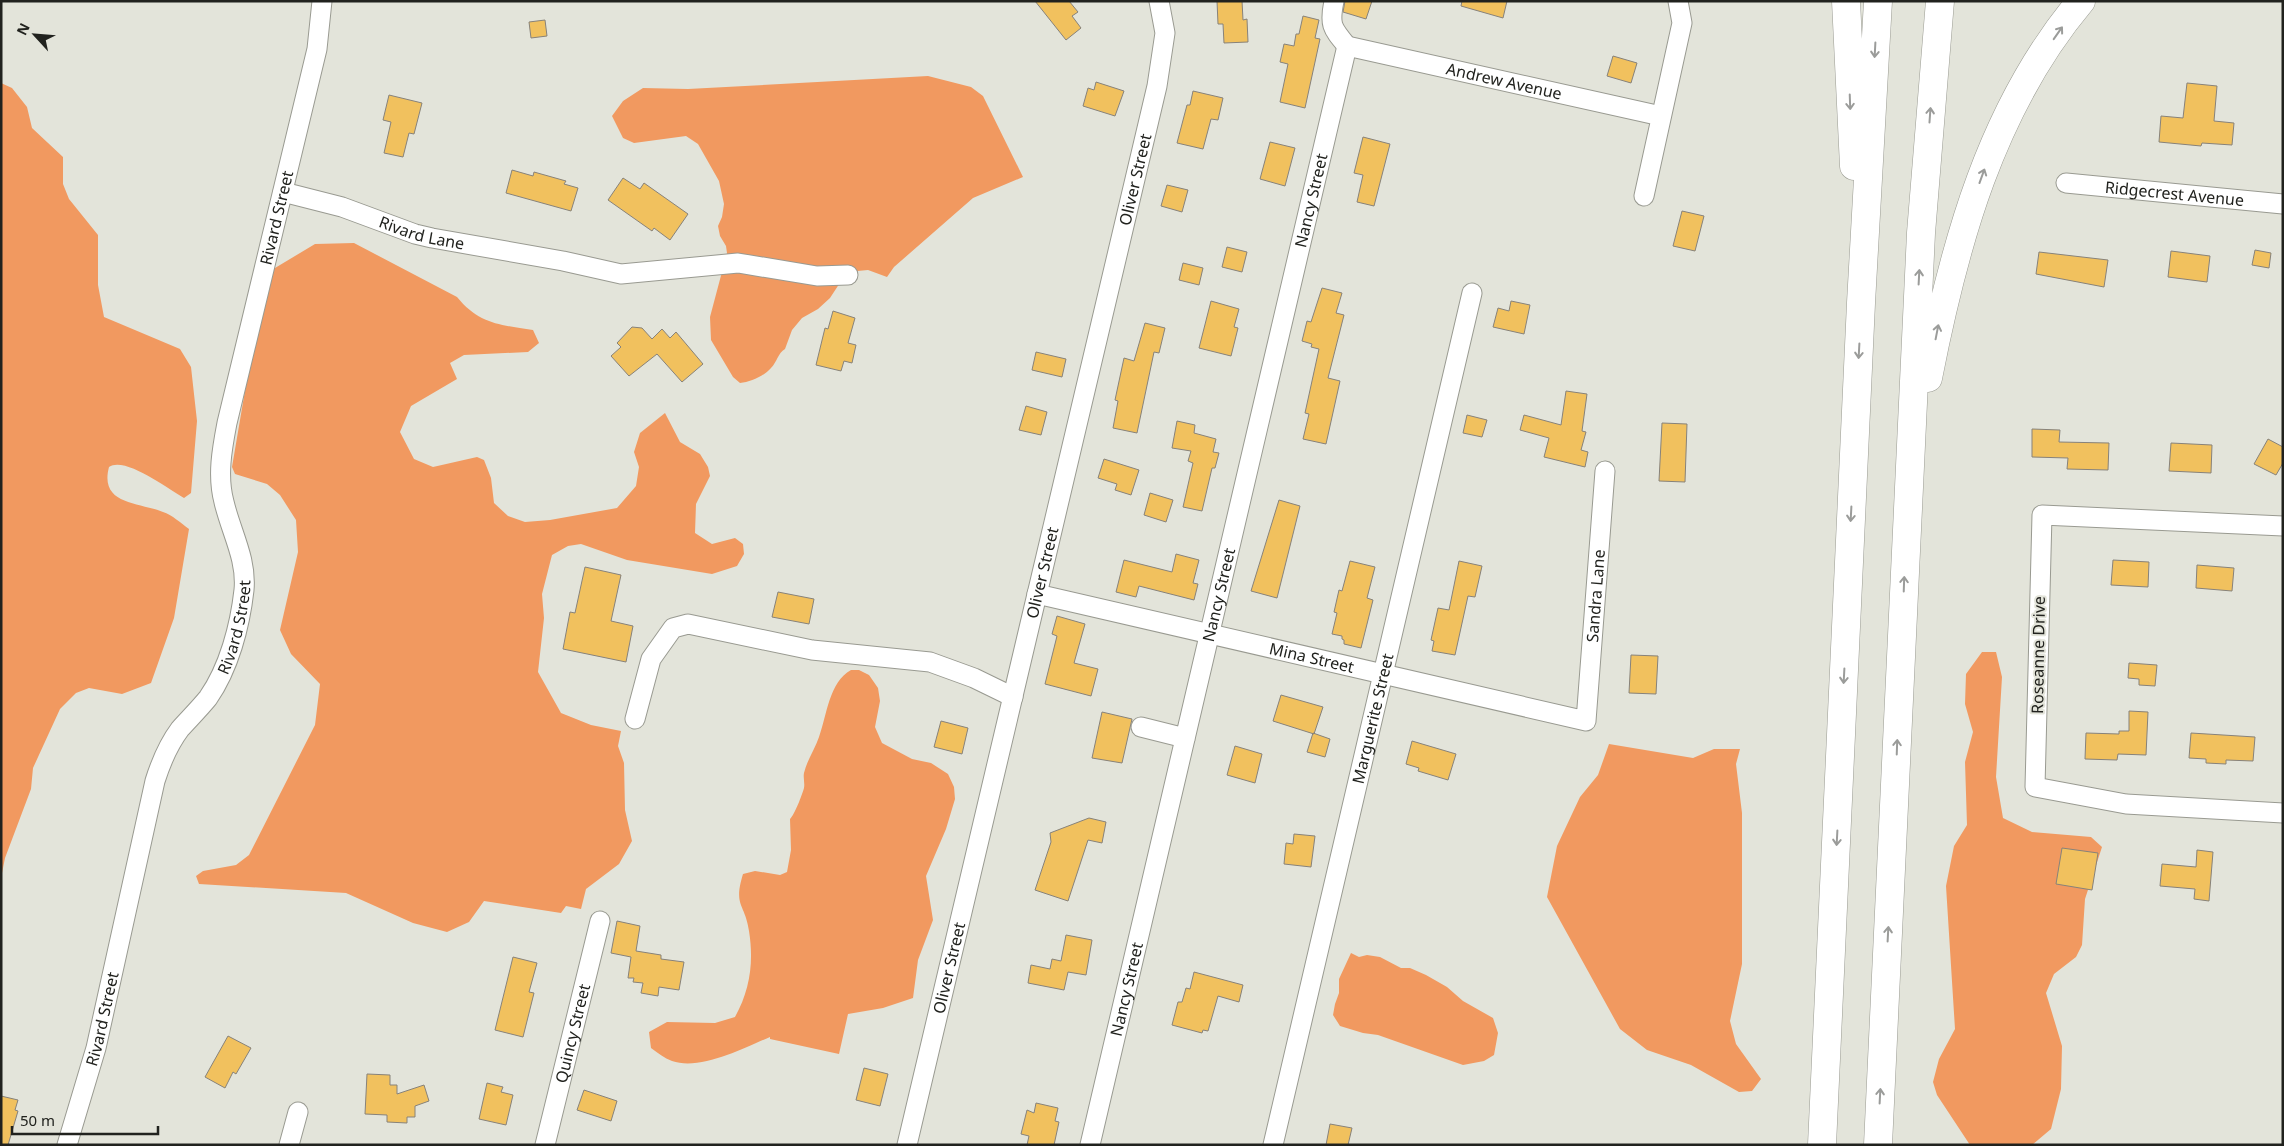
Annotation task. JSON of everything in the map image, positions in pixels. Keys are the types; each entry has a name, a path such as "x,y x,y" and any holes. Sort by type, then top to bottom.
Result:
{"highway":[{"path":"1846,1 1862,303"},
{"path":"1822,1145 1878,1"},
{"path":"1878,1145 1908,483 1922,224 1940,1"},
{"path":"1908,483 1941,313 1955,256 1969,211 1985,167 2024,84 2081,1"}],"street":[{"name":"Rivard Street","path":"67,1145 96,1048 155,781 169,746 179,730 207,698 218,680 228,658 239,617 244,589 242,557 224,502 221,458 317,49 322,1"},
{"name":"Oliver Street","path":"907,1145 1159,77 1165,33 1159,1"},
{"path":"1334,1 1330,20 1334,30 1347,46"},
{"path":"1644,196 1682,23 1678,1"},
{"name":"Andrew Avenue","path":"1347,46 1661,116"},
{"name":"Nancy Street","path":"1090,1145 1347,46"},
{"name":"Ridgecrest Avenue","path":"2066,183 2283,204"},
{"name":"Rivard Lane","path":"283,192 342,206 415,234 563,261 620,274 738,263 818,276 848,275"},
{"name":"Marguerite Street","path":"1273,1145 1472,293"},
{"name":"Sandra Lane","path":"1586,721 1605,471"},
{"name":"Roseanne Drive","path":"2283,526 2042,514 2035,787 2126,804 2283,813"},
{"name":"Mina Street","path":"1037,594 1586,721"},
{"path":"635,719 651,659 673,628 688,624 812,650 930,662 974,678 1013,697"},
{"path":"1141,727 1185,738"},
{"name":"Quincy Street","path":"545,1145 600,921"},
{"path":"290,1145 298,1112"}],"shaded area":[{"path":"928,76 971,87 983,96 1023,177 973,198 894,267 887,277 868,270 847,272 830,298 818,309 802,318 792,330 785,349 771,368 757,378 740,383 733,377 711,340 710,317 727,253 718,226 724,204 719,181 698,144 686,136 634,143 623,138 612,116 623,101 643,88 688,89"},
{"path":"1,83 12,88 27,107 32,128 63,157 63,184 69,199 98,235 98,285 104,317 180,349 191,367 197,421 191,493 184,498 136,470 116,465 109,467 107,479 110,489 115,495 123,500 166,513 189,529 174,618 151,683 122,694 89,688 76,693 60,709 33,768 31,789 5,858 1,878"},
{"path":"354,243 457,297 465,306 482,318 491,322 533,330 539,343 528,352 464,355 450,363 457,379 411,406 400,432 414,459 433,467 477,457 484,460 491,478 494,503 508,516 525,522 550,520 617,508 636,486 639,467 634,452 640,433 665,413 680,442 700,454 708,467 710,476 696,504 695,533 712,544 735,538 743,544 744,554 737,566 712,574 627,560 581,544 568,546 552,555 542,594 544,618 538,672 561,713 591,725 621,731 618,746 624,763 625,810 632,841 619,864 586,889 581,909 566,906 561,913 484,901 469,922 447,932 413,923 346,893 199,884 196,876 203,871 236,865 249,855 315,725 320,684 291,654 280,630 298,552 296,520 280,495 267,484 235,474 232,467 256,326 270,271 315,244"},
{"path":"1982,652 1996,652 2002,677 1996,777 2003,818 2032,832 2091,837 2102,847 2085,899 2082,945 2076,957 2054,974 2046,993 2062,1046 2061,1089 2051,1129 2032,1145 1970,1145 1937,1095 1933,1082 1939,1059 1955,1029 1946,886 1954,846 1967,825 1965,762 1973,732 1965,704 1966,674"},
{"path":"851,670 859,670 869,675 878,688 880,701 875,727 882,743 912,759 931,763 948,774 954,787 955,799 946,829 926,876 933,920 918,960 913,998 883,1008 848,1014 839,1054 770,1039 770,1037 708,1061 683,1063 669,1060 651,1048 649,1032 667,1022 715,1023 735,1017 740,1007 750,976 751,965 747,922 739,899 743,874 755,871 780,875 787,872 791,850 790,819 804,788 805,768 819,737 833,691 844,675"},
{"path":"1609,744 1693,758 1714,749 1740,749 1736,764 1742,813 1742,964 1730,1021 1736,1044 1761,1079 1752,1091 1739,1092 1691,1065 1647,1050 1620,1029 1547,897 1557,846 1580,797 1598,775"},
{"path":"1351,953 1359,957 1367,955 1380,957 1401,968 1410,968 1426,975 1447,987 1463,1001 1493,1018 1498,1033 1494,1055 1484,1061 1463,1065 1378,1035 1363,1033 1340,1026 1333,1015 1339,993 1339,979"}],"building":[{"path":"1035,1 1069,1 1078,12 1072,16 1081,28 1066,40"},
{"path":"1217,1 1242,1 1243,20 1247,19 1248,42 1224,43 1223,24 1218,24"},
{"path":"1345,1 1372,1 1366,19 1343,12"},
{"path":"1462,1 1507,1 1503,18 1461,6"},
{"path":"1303,16 1319,20 1315,38 1320,39 1305,108 1280,102 1288,64 1280,62 1284,44 1294,46 1296,34 1299,34"},
{"path":"545,20 547,36 531,38 529,22"},
{"path":"1613,56 1637,63 1631,83 1607,76"},
{"path":"1096,82 1124,91 1115,116 1083,106 1088,88 1094,90"},
{"path":"2187,83 2217,86 2214,121 2234,123 2232,145 2202,143 2201,146 2159,142 2161,116 2183,118"},
{"path":"1193,91 1223,98 1218,120 1211,119 1203,149 1177,143 1187,105 1190,105"},
{"path":"389,95 422,103 414,134 409,133 403,157 384,153 391,122 383,120"},
{"path":"1363,137 1390,144 1374,206 1357,202 1363,175 1354,173"},
{"path":"1270,142 1295,148 1285,186 1260,179"},
{"path":"512,170 533,176 534,172 566,181 564,184 578,188 571,211 506,193"},
{"path":"623,178 640,189 644,183 688,214 670,240 654,228 652,231 608,200"},
{"path":"1167,185 1188,190 1182,212 1161,206"},
{"path":"1682,211 1704,216 1695,251 1673,246"},
{"path":"1227,247 1247,252 1242,272 1222,267"},
{"path":"2255,250 2271,253 2269,268 2252,265"},
{"path":"2171,251 2210,256 2207,282 2168,277"},
{"path":"2039,252 2108,260 2104,287 2036,274"},
{"path":"1183,263 1203,268 1199,285 1179,280"},
{"path":"1322,288 1342,293 1336,313 1344,315 1328,378 1340,381 1326,444 1303,439 1309,414 1305,413 1319,349 1311,347 1312,344 1302,341 1307,321 1311,322"},
{"path":"1211,301 1239,309 1234,327 1238,328 1231,356 1199,348"},
{"path":"1511,301 1530,305 1524,334 1493,327 1498,308 1509,311"},
{"path":"833,311 855,318 848,343 856,345 852,363 844,361 841,371 816,365 825,328 828,329"},
{"path":"1145,323 1165,328 1159,353 1154,352 1137,433 1113,428 1118,401 1115,400 1124,358 1134,361"},
{"path":"632,327 642,328 652,339 662,329 670,338 676,332 703,364 682,382 657,354 629,376 611,356 621,347 617,343"},
{"path":"1036,352 1066,359 1062,377 1032,370"},
{"path":"1566,391 1587,394 1582,431 1586,432 1581,450 1588,452 1585,467 1544,457 1549,438 1520,430 1524,415 1561,425"},
{"path":"1026,406 1047,412 1041,435 1019,430"},
{"path":"1467,415 1487,420 1482,437 1463,433"},
{"path":"1177,421 1195,425 1194,433 1216,439 1213,452 1219,453 1215,468 1212,468 1202,511 1183,507 1193,463 1188,461 1191,451 1172,448"},
{"path":"1662,423 1687,424 1685,482 1659,481"},
{"path":"2032,429 2060,430 2059,442 2109,443 2108,470 2067,469 2068,458 2032,457"},
{"path":"2268,439 2283,447 2283,463 2276,475 2254,464"},
{"path":"2171,443 2212,445 2211,473 2169,471"},
{"path":"1104,459 1139,470 1131,495 1115,490 1117,484 1098,478"},
{"path":"1150,493 1173,500 1166,522 1144,515"},
{"path":"1279,500 1300,506 1277,598 1251,591"},
{"path":"1176,554 1199,560 1193,583 1198,584 1194,600 1139,586 1136,597 1116,592 1124,560 1172,572"},
{"path":"2113,560 2149,562 2148,587 2111,585"},
{"path":"1350,561 1375,567 1367,598 1373,600 1361,648 1344,644 1342,636 1332,634 1337,613 1334,612 1339,590 1342,591"},
{"path":"1459,561 1482,566 1475,597 1468,596 1455,655 1432,651 1434,641 1431,640 1438,608 1449,610"},
{"path":"2197,565 2234,568 2232,591 2196,588"},
{"path":"585,567 621,575 611,621 633,626 626,662 563,649 570,612 575,613"},
{"path":"778,592 814,599 809,624 772,617"},
{"path":"1057,616 1085,624 1074,663 1098,669 1091,696 1045,684 1057,636 1052,634"},
{"path":"1631,655 1658,656 1656,694 1629,693"},
{"path":"2129,663 2157,665 2155,686 2139,685 2139,679 2128,678"},
{"path":"1281,695 1323,707 1314,734 1273,721"},
{"path":"2129,711 2148,712 2146,755 2118,754 2117,760 2085,759 2086,733 2119,734 2119,731 2129,731"},
{"path":"1102,712 1132,719 1122,763 1092,758"},
{"path":"941,721 968,728 962,754 934,747"},
{"path":"1313,733 1330,739 1325,757 1307,752"},
{"path":"2191,733 2255,737 2253,761 2226,760 2226,764 2206,763 2206,759 2189,758"},
{"path":"1412,741 1456,754 1448,780 1418,771 1419,768 1406,764"},
{"path":"1235,746 1262,754 1255,783 1227,775"},
{"path":"1089,818 1106,822 1102,843 1088,840 1068,901 1035,890 1051,842 1050,833"},
{"path":"1294,834 1315,836 1311,867 1284,864 1286,843 1293,844"},
{"path":"2062,848 2098,853 2092,890 2056,884"},
{"path":"2197,850 2213,852 2209,901 2194,899 2195,889 2160,886 2162,864 2196,867"},
{"path":"617,921 640,926 636,951 661,955 661,959 684,962 679,990 659,987 658,996 641,993 643,983 633,982 634,978 628,978 631,957 611,953"},
{"path":"1066,935 1092,940 1086,975 1068,972 1064,990 1028,983 1031,965 1050,969 1052,959 1061,961"},
{"path":"513,957 537,963 529,992 534,993 523,1037 495,1030"},
{"path":"1194,972 1243,985 1239,1002 1218,996 1208,1031 1203,1030 1202,1033 1172,1025 1178,1002 1182,1002 1186,988 1190,989"},
{"path":"228,1036 251,1048 236,1074 233,1072 225,1088 205,1077"},
{"path":"864,1068 888,1074 880,1106 856,1100"},
{"path":"367,1074 390,1075 390,1085 397,1085 397,1094 424,1085 429,1101 415,1106 415,1117 407,1117 407,1123 387,1122 387,1115 365,1114"},
{"path":"487,1083 503,1087 501,1092 513,1095 506,1125 479,1119"},
{"path":"584,1090 617,1101 611,1121 577,1110"},
{"path":"1,1096 18,1100 15,1110 18,1111 8,1145 1,1145"},
{"path":"1036,1103 1058,1108 1055,1121 1059,1122 1054,1145 1027,1145 1029,1136 1021,1134 1027,1110 1034,1113"},
{"path":"1330,1124 1352,1128 1348,1145 1326,1145"}]}
